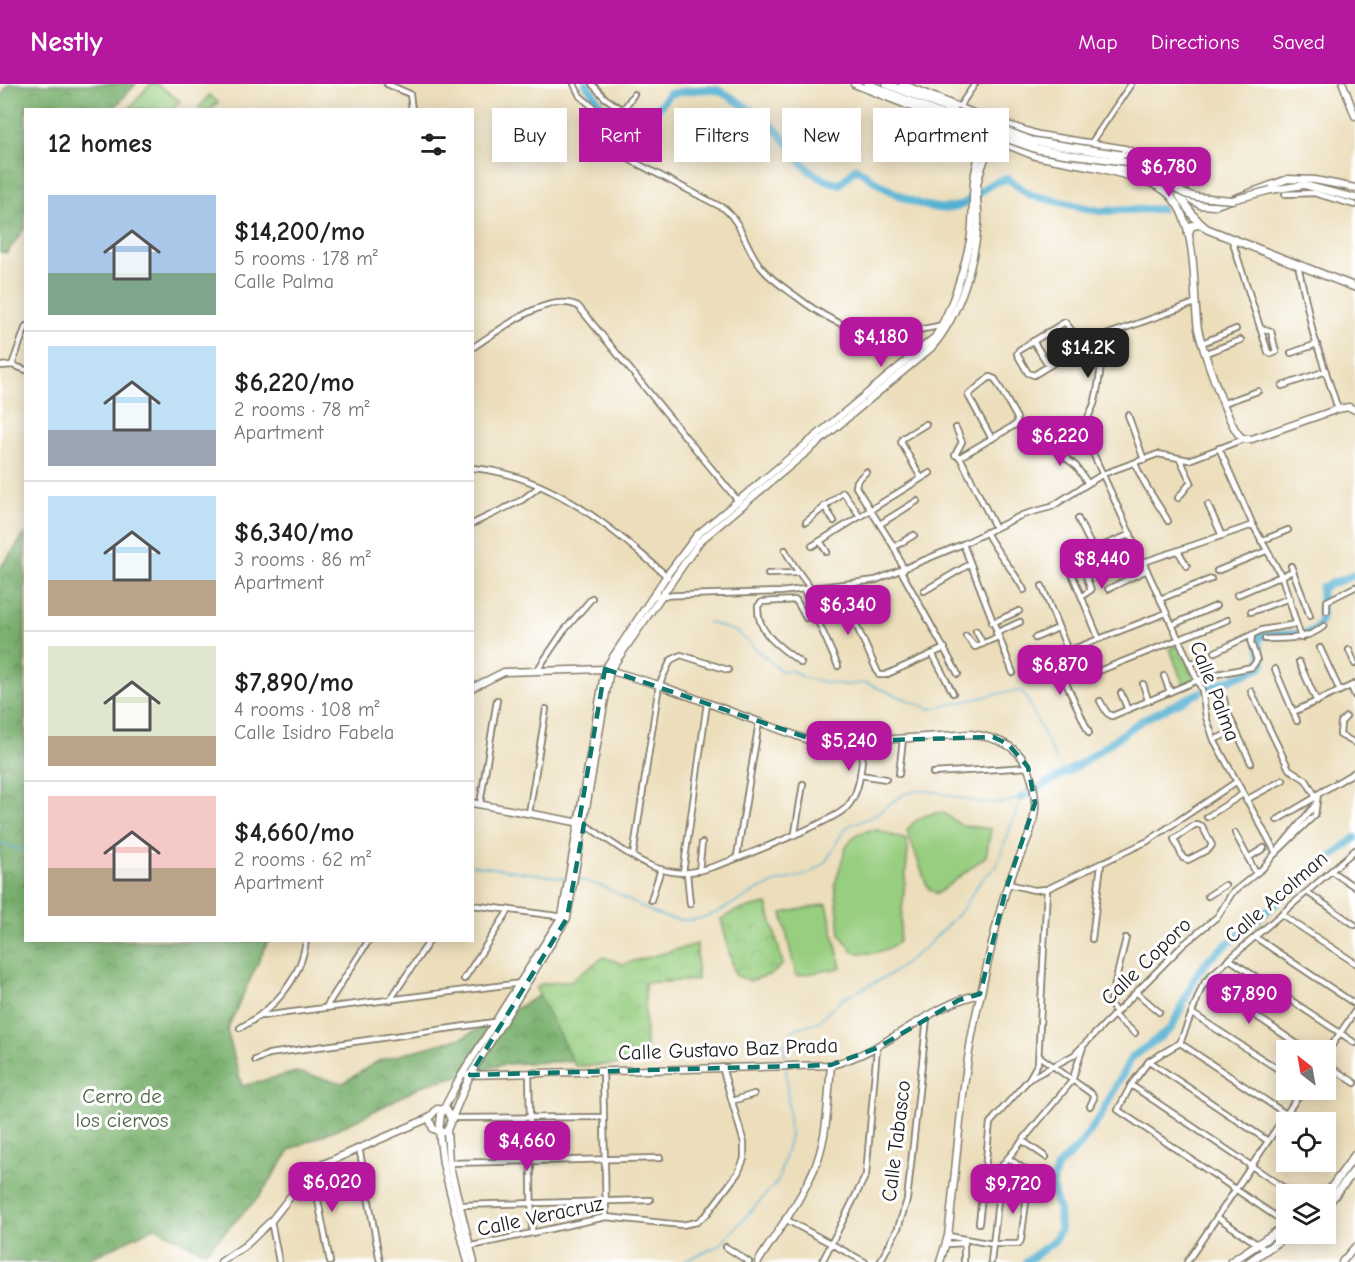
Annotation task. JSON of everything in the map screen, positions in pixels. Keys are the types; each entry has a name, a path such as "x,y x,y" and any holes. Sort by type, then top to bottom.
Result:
{"main road":[{"path":"868,84 937,108"},
{"path":"887,84 941,108"},
{"path":"1009,133 1032,141 1123,152 1157,172 1177,192 1200,224 1235,241 1355,287"},
{"path":"1009,137 1037,149 1067,154 1137,172 1156,185"},
{"path":"1132,159 1143,156"},
{"path":"1176,178 1177,192"},
{"path":"1177,192 1190,198"},
{"path":"1188,234 1191,226 1200,224"},
{"path":"1334,1184 1355,1155"},
{"path":"1336,1194 1354,1172 1346,1169"},
{"path":"1231,1262 1276,1232"},
{"path":"1249,1262 1258,1259 1276,1243"}],"street":[{"path":"387,84 410,94 412,108"},
{"path":"574,84 580,96 594,108 613,152 725,208 738,223 761,267 825,317 866,332 895,334 946,325"},
{"path":"592,84 620,110 626,109 634,94"},
{"path":"854,84 934,108"},
{"path":"902,84 945,108"},
{"path":"961,108 975,84"},
{"path":"1090,145 1131,84"},
{"path":"1343,84 1355,116"},
{"path":"1009,126 1039,135 1143,156 1176,178 1190,198 1200,205 1214,206 1278,181 1299,178 1355,188"},
{"path":"1009,129 1016,128"},
{"path":"1035,156 1029,144 1039,135"},
{"path":"1009,146 1035,156 1117,172 1156,185 1170,195 1180,208 1188,234 1195,303 1202,343 1234,428 1245,439"},
{"path":"1067,154 1127,162 1185,194 1197,197 1232,200 1271,190 1304,185 1355,198"},
{"path":"468,1262 459,1205 449,1163 447,1130 450,1118 470,1075 528,982 564,917 608,669 669,577 700,541 740,502 931,348 946,325 972,257 978,222 973,180 978,162"},
{"path":"974,197 984,162"},
{"path":"1157,172 1176,178"},
{"path":"1285,194 1314,193 1355,205"},
{"path":"1235,241 1236,251 1260,328 1268,352 1276,352 1271,331 1260,328"},
{"path":"1298,266 1317,344 1338,410"},
{"path":"474,347 540,307 562,301 578,306 740,502"},
{"path":"1083,345 1068,322 1047,332 1017,354 1028,374 1034,375 1083,345 1195,303"},
{"path":"1202,343 1236,330"},
{"path":"12,365 24,332"},
{"path":"1047,332 1063,357"},
{"name":"Calle Palma","path":"1111,334 1084,431 1197,680 1214,740 1275,853"},
{"path":"1206,353 1241,340"},
{"path":"1033,341 1049,366"},
{"path":"1291,353 1317,344"},
{"path":"0,366 12,365 24,369"},
{"path":"1282,386 1326,371"},
{"path":"961,459 1015,425 1018,420 995,379 990,377 968,395 992,439"},
{"path":"1224,404 1258,391"},
{"path":"657,597 780,592 866,582 903,571 1022,515 1051,507 1087,482 1103,474 1163,454 1189,460 1245,439 1252,439 1338,410 1354,407"},
{"path":"1128,415 1144,460"},
{"path":"921,478 901,442 903,438 926,424"},
{"path":"956,428 962,442 954,453 957,458 961,459 995,527"},
{"path":"1047,443 1076,466 1087,482"},
{"path":"1219,448 1253,525 1282,577 1300,638"},
{"path":"1178,498 1191,482 1180,459"},
{"path":"1135,463 1144,486 1155,497 1168,521"},
{"path":"474,468 509,474 540,486 595,517 630,542 669,577"},
{"path":"866,472 855,485 894,547 903,571 958,674"},
{"path":"812,546 930,473"},
{"path":"474,523 522,500 540,486"},
{"path":"806,522 843,492 860,516"},
{"path":"880,524 917,501"},
{"path":"1208,505 1222,536"},
{"path":"824,506 834,521"},
{"path":"1078,519 1093,549"},
{"path":"1144,562 1253,525"},
{"path":"1261,541 1288,530"},
{"path":"986,532 995,551 1013,569 1024,590"},
{"path":"1085,553 1131,534"},
{"path":"894,547 914,535"},
{"path":"820,541 827,552"},
{"path":"963,544 1013,673"},
{"path":"785,550 796,573"},
{"path":"1178,551 1187,566"},
{"path":"1216,571 1266,551"},
{"path":"1099,570 1140,553"},
{"path":"924,591 970,564"},
{"path":"1237,595 1282,577 1292,569 1310,616"},
{"path":"1082,596 1091,590 1084,570"},
{"path":"1108,589 1148,570"},
{"path":"768,574 796,573 801,575 811,589"},
{"path":"1072,574 1099,639"},
{"path":"1160,599 1211,579"},
{"path":"838,585 879,675 885,675 945,648"},
{"path":"1042,586 1068,651 1065,680 1089,733"},
{"path":"1327,611 1327,601 1355,587"},
{"path":"804,590 838,666"},
{"path":"780,592 781,600"},
{"path":"538,669 563,632 592,598"},
{"path":"1251,612 1290,598"},
{"path":"801,663 771,639 761,627 757,609 759,603 798,600 806,618"},
{"path":"1172,625 1216,606"},
{"path":"992,623 1019,611"},
{"path":"1068,651 1166,613"},
{"path":"1086,676 1228,620"},
{"path":"966,636 973,647 983,644 1020,622"},
{"path":"1215,652 1252,635 1296,624"},
{"path":"1265,639 1310,636 1324,626"},
{"path":"1035,638 1058,628"},
{"path":"976,631 983,644"},
{"path":"1100,701 1109,716 1197,680 1246,669 1256,664 1257,660 1251,643 1252,635"},
{"path":"1320,648 1340,691"},
{"path":"1348,650 1355,664"},
{"path":"633,856 659,684 671,660 677,655 728,670"},
{"path":"933,655 953,693"},
{"path":"1190,664 1206,657"},
{"path":"1299,662 1317,702"},
{"path":"474,687 504,672 538,669 608,669 659,684 759,722 820,742 864,742 971,734 993,737 1008,744 1028,766 1035,799 1030,828 1008,884 980,994 970,1046 947,1240 940,1262"},
{"path":"1275,669 1297,721"},
{"path":"1164,676 1170,692"},
{"path":"1143,684 1148,699"},
{"path":"1293,712 1353,686 1355,696"},
{"path":"1251,691 1289,769 1306,780 1316,797"},
{"path":"1121,693 1127,708"},
{"path":"1224,699 1226,709 1251,763"},
{"path":"497,700 476,803 582,823 633,856 661,869 685,873 699,871 823,822 847,807 854,796 860,775 864,742"},
{"path":"690,904 685,873 707,703"},
{"path":"529,813 546,709"},
{"path":"1346,717 1341,722 1340,735 1355,742"},
{"path":"737,856 759,722"},
{"path":"1214,740 1235,730"},
{"path":"899,774 903,739"},
{"path":"933,773 1028,766"},
{"path":"1277,820 1355,772"},
{"path":"860,775 886,779"},
{"path":"1207,817 1283,780"},
{"path":"1008,884 1034,890 1047,889 1148,841 1236,782"},
{"path":"795,833 803,784"},
{"name":"Calle Coporo","path":"1029,1079 1070,1059 1184,944 1218,915 1237,887 1256,873 1315,815 1316,797"},
{"path":"1175,823 1181,832"},
{"path":"1200,824 1211,842 1211,847 1190,860 1185,859 1174,839 1181,832 1200,824"},
{"path":"1235,833 1256,873"},
{"path":"699,871 702,843"},
{"path":"1248,858 1264,848"},
{"name":"Calle Acolman","path":"1180,1043 1206,981 1355,850"},
{"path":"1092,939 1101,864"},
{"path":"651,900 661,869"},
{"path":"1331,871 1355,887"},
{"path":"1208,896 1225,885"},
{"path":"1047,889 1039,1056 1093,1096 1090,1106"},
{"path":"1218,889 1228,901"},
{"path":"1307,892 1355,925"},
{"path":"474,905 564,917"},
{"path":"464,979 509,910"},
{"path":"1281,914 1355,963"},
{"path":"474,1262 467,1247 443,1164 439,1132 443,1109 494,1022 564,917"},
{"path":"1255,937 1355,1004"},
{"path":"1126,938 1111,999 1114,1014 1135,1033"},
{"path":"240,1028 262,1016 280,999 299,963 305,942"},
{"path":"326,1007 368,942"},
{"path":"390,1000 429,942"},
{"path":"1229,959 1355,1043"},
{"path":"1206,981 1292,1040"},
{"path":"262,1016 528,982"},
{"path":"1136,992 1159,1012"},
{"name":"Calle Gustavo Baz Prada","path":"461,1076 722,1066 831,1065 877,1048 959,1000 980,994"},
{"path":"280,999 287,1012"},
{"path":"1335,1040 1355,1011"},
{"path":"1193,1014 1276,1068"},
{"name":"Calle Tabasco","path":"880,1262 898,1228 907,1200 927,1018"},
{"path":"255,1060 269,1054 504,1021"},
{"path":"1276,1217 1118,1110 1131,1085 1149,1061 1180,1043 1283,1112"},
{"path":"1003,1164 1072,1081 1083,1047"},
{"path":"822,1262 866,1175 877,1048"},
{"name":"Calle Coporo","path":"979,1223 990,1123 1029,1079 1037,1067 1039,1056"},
{"path":"1149,1061 1268,1141"},
{"path":"758,1262 817,1161 825,1129 831,1065"},
{"name":"Calle Veracruz","path":"467,1247 532,1231 606,1217 682,1225 703,1219 738,1173 744,1159 744,1143 722,1066"},
{"path":"603,1071 606,1217"},
{"path":"1336,1071 1355,1083"},
{"path":"530,1073 532,1231"},
{"path":"1131,1085 1279,1184"},
{"path":"732,1101 754,1094"},
{"path":"224,1261 271,1221 312,1169 429,1118 437,1109 443,1109 450,1118"},
{"path":"450,1118 603,1117"},
{"path":"429,1118 433,1129 439,1132 447,1130"},
{"path":"1187,1262 1276,1129"},
{"path":"1023,1141 1046,1157"},
{"path":"359,1147 380,1262"},
{"path":"449,1163 660,1158"},
{"path":"1008,1158 1042,1181"},
{"path":"312,1169 330,1262"},
{"path":"991,1262 1001,1175"},
{"path":"947,1240 1014,1245 1021,1240 1026,1195"},
{"path":"459,1205 532,1201 650,1200"},
{"path":"1217,1217 1266,1250"},
{"path":"785,1219 865,1262"},
{"path":"271,1221 279,1262"},
{"path":"964,1262 965,1241"},
{"path":"726,1247 749,1262"},
{"path":"1342,1262 1355,1247"}],"highlighted area":[{"path":"605,669 820,742 993,737 1008,744 1028,767 1035,803 1006,889 980,994 959,1000 877,1048 831,1065 470,1075 567,918 584,824 579,822"}],"green space":[{"path":"8,84 136,84 115,107 116,108 24,108 24,229 7,253 0,252 0,99"},
{"path":"150,84 157,84 180,101 175,108 130,108"},
{"path":"209,95 218,102 213,108 199,108"},
{"name":"Cerro de los ciervos","path":"24,535 24,942 268,942 227,1030 242,1086 296,1072 343,1083 378,1061 464,1037 540,995 573,1061 505,1064 424,1085 353,1122 291,1149 258,1198 205,1252 155,1227 83,1262 0,1262 0,568"},
{"path":"1179,645 1195,680 1183,684 1170,649"},
{"path":"942,812 961,825 991,829 986,856 937,894 928,888 907,831 921,817"},
{"path":"874,829 907,840 899,942 888,949 877,952 853,952 840,934 835,884 846,847 857,834"},
{"path":"767,904 783,964 772,974 750,981 735,975 721,919 735,911"},
{"path":"827,904 841,968 796,976 782,913"},
{"path":"697,944 697,980 645,983 646,1064 575,1066 536,989 541,984 569,981 604,957 623,964"}],"waterway":[{"path":"586,84 622,131 640,145 651,149 657,145 646,124 669,94 711,89 722,92 769,124 811,172 828,181 840,184 856,168 892,191 935,208 961,205 988,186 1008,179 1030,195 1099,211 1161,209"},
{"path":"1303,634 1317,627 1320,622 1322,587 1355,575"},
{"path":"708,622 737,632 781,671 791,670 804,678 825,682 847,685 866,683 930,709 1021,691 1057,762"},
{"path":"1206,689 1260,668 1263,662 1258,642 1260,636 1295,634"},
{"path":"1021,798 1079,765 1144,719 1199,693"},
{"path":"1062,768 1065,771"},
{"path":"578,880 606,888 658,915 673,919 698,919 765,887 816,870 829,857 846,828 875,815 905,794 930,791 988,803 1020,798"},
{"path":"786,1063 784,1046 794,1029 818,1022 841,1000 893,973 927,946 961,911 982,879 996,867 1021,798"},
{"path":"1026,1262 1054,1241 1060,1230 1059,1211 1052,1187 1057,1167 1080,1145 1100,1117 1131,1058 1171,1029 1196,976 1209,959 1355,838"},
{"path":"0,843 24,849"},
{"path":"474,865 564,878"},
{"path":"683,1262 720,1245 778,1181 790,1136 786,1068"}]}
